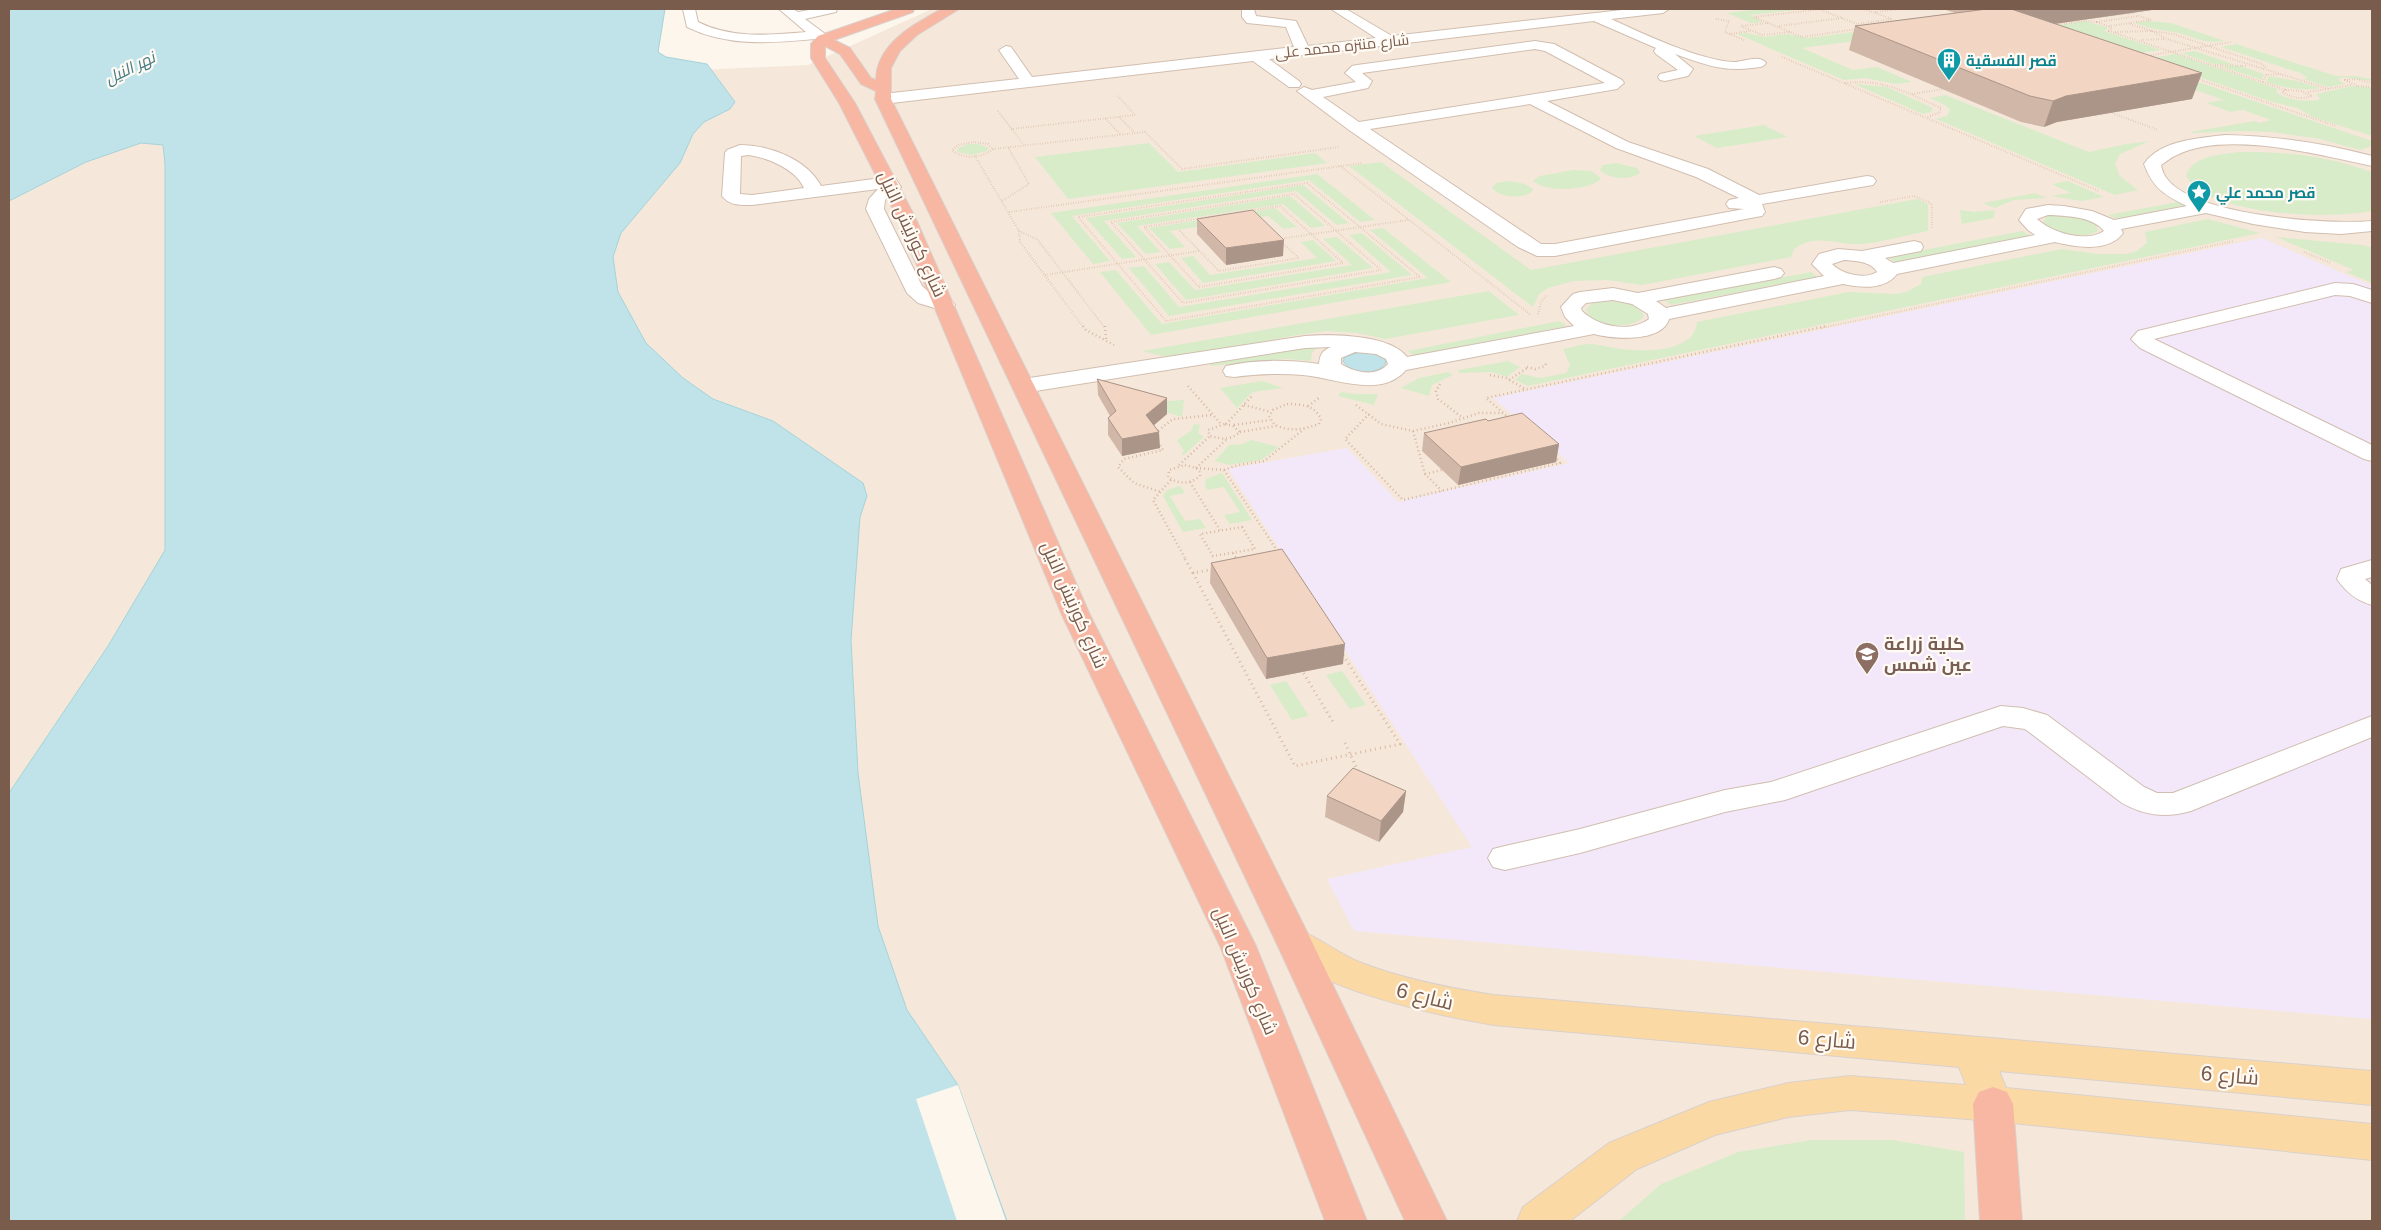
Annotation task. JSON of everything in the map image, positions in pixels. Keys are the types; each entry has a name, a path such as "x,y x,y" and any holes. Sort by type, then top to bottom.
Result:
{"highway":[{"path":"820,37 908,9"},
{"path":"890,86 884,69 890,53 919,28 953,9"},
{"path":"886,38 919,28"},
{"path":"820,37 856,41"},
{"path":"820,37 845,51 866,81 890,86"},
{"name":"شارع كورنيش النيل","path":"820,37 818,58 847,103 891,184 945,305 1076,616 1238,946 1346,1221"},
{"name":"شارع كورنيش النيل","path":"890,86 1027,392 1294,942 1426,1221"},
{"path":"1993,1104 2001,1221"}],"main road":[{"name":"شارع 6","path":"1294,942 1343,970 1388,987 1441,1002 1494,1010 2372,1088"},
{"path":"1972,1052 1993,1104"},
{"path":"1538,1221 1623,1156 1709,1119 1788,1100 1850,1093 1993,1104 2372,1142"}],"street":[{"path":"689,9 692,24 705,32 722,36 770,38 820,37"},
{"path":"790,13 831,9"},
{"path":"1248,9 1249,17 1252,20 1291,24 1304,51"},
{"path":"1337,9 1390,41"},
{"name":"شارع منتزه محمد على","path":"890,86 933,88 1025,82 1596,17 1623,11 1663,9"},
{"path":"790,13 820,37"},
{"path":"1478,15 1500,28"},
{"path":"1596,17 1641,38 1703,60 1730,66 1759,63"},
{"path":"1641,38 1685,66 1686,71 1665,77"},
{"path":"1302,90 1363,85 1365,81 1352,73 1357,69 1536,45 1549,47 1617,83 1612,86 1355,126"},
{"path":"1006,50 1025,82"},
{"path":"1256,56 1302,90 1537,250 1550,251 1750,201 1867,181"},
{"path":"1681,63 1703,60"},
{"name":"شارع منتزه محمد على","path":"890,86 933,88"},
{"path":"1525,243 1642,221 1684,226 1756,212 1756,208 1750,201 1702,173 1622,145 1532,99"},
{"path":"2372,162 2311,146 2240,140 2181,147 2161,154 2152,164 2152,174 2160,184 2177,194 2207,207 2237,216 2325,229 2372,226"},
{"path":"814,191 805,176 792,167 755,149 742,149 733,153 730,196 733,198 745,200 891,184"},
{"path":"2354,156 2372,156"},
{"path":"2158,198 2177,194"},
{"path":"2083,214 2129,204"},
{"path":"2031,224 2028,216 2039,211 2059,210 2083,214 2110,226 2207,207"},
{"path":"1638,299 1822,264 1826,258 1838,255 1863,256 2031,224 2056,236 2078,240 2098,240 2114,233 2110,226"},
{"path":"2352,228 2372,236"},
{"path":"1887,270 2056,236"},
{"path":"1863,256 1877,261 1887,270"},
{"path":"1822,264 1831,273 1844,278"},
{"path":"1660,315 1844,278 1872,280 1884,277 1887,270"},
{"path":"2372,297 2352,290 2335,289 2145,334 2141,339 2147,344 2372,454"},
{"path":"1613,294 1638,299 1653,306 1660,315 1659,321 1655,326 1641,331 1622,332 1595,328 1580,321 1572,313 1571,307 1574,302 1589,295 1613,294"},
{"path":"1344,375 1330,366 1331,355 1345,348 1375,348 1572,313"},
{"path":"1174,371 1266,367 1314,369 1364,378 1383,376 1396,370 1399,365 1595,328"},
{"path":"1027,392 1174,371 1326,340 1347,341 1375,348 1396,357 1399,365"},
{"path":"2372,568 2350,575 2350,579 2372,597"},
{"path":"1504,858 1580,841 1725,801 1774,792 2001,716 2023,718 2036,722 2133,795 2160,806 2180,803 2372,726"}],"path":[{"path":"1864,9 1892,19 1857,24 1820,9 1754,17 1802,36 1865,28"},
{"path":"1874,12 1902,9"},
{"path":"2081,16 2089,19 2133,13 2126,11"},
{"path":"2054,30 2051,26 2084,21 2097,22 2139,16 2151,20 2108,26"},
{"path":"1778,26 1843,18"},
{"path":"1716,20 1729,21 1725,32 1746,41"},
{"path":"1768,22 1741,26 1762,35 1790,32"},
{"path":"1872,22 1884,26"},
{"path":"2097,22 2108,26 2112,29 2109,31 2112,32"},
{"path":"2128,23 2152,31 2167,39 2250,66"},
{"path":"1729,34 1752,31"},
{"path":"2112,32 2152,31 2173,34 2262,64 2266,68"},
{"path":"2112,32 2286,90 2306,93 2352,85 2372,85"},
{"path":"2138,40 2167,39"},
{"path":"2144,56 2231,42"},
{"path":"1782,56 2129,204"},
{"path":"2209,64 2266,68 2329,89"},
{"path":"2263,82 2266,75 2283,74"},
{"path":"2190,76 2336,126"},
{"path":"2352,85 2345,80 2356,79 2372,85"},
{"path":"1844,83 1880,83 1912,94 1941,108 1941,112 1926,118"},
{"path":"1912,94 1944,89"},
{"path":"2286,90 2282,92 2292,97 2311,98 2306,93"},
{"path":"1011,129 1135,115 1114,93"},
{"path":"994,106 1024,145"},
{"path":"2112,113 2138,123"},
{"path":"1119,116 1135,133"},
{"path":"1105,118 1120,134"},
{"path":"993,149 988,144 973,142 958,145 952,150 959,155 975,156 984,155 993,149 1145,132"},
{"path":"1002,201 1029,184 1008,147"},
{"path":"975,156 1019,231 1020,242 1086,330 1106,339 1105,326 1037,238 1019,231"},
{"path":"1008,212 1368,162"},
{"path":"1340,166 1537,320"},
{"path":"1307,183 1420,277 1166,321 1118,264 1078,217 1307,183"},
{"path":"1294,194 1336,231 1381,270 1183,303 1111,222 1294,194"},
{"path":"1280,206 1311,234 1344,263 1199,287 1144,227 1280,206"},
{"path":"1180,231 1218,272 1299,258 1278,239 1409,220"},
{"path":"1510,419 1486,398 2234,241"},
{"path":"2297,249 2339,267"},
{"path":"1045,275 1200,251"},
{"path":"1509,380 1527,367"},
{"path":"1174,371 1220,424"},
{"path":"1483,374 1509,380 1526,390"},
{"path":"1446,381 1438,387 1435,394 1463,418"},
{"path":"1226,424 1254,394"},
{"path":"1312,394 1321,396"},
{"path":"1178,466 1224,470 1238,465 1264,462 1304,430 1319,424 1321,419 1320,414 1316,410 1297,404 1286,405 1270,412 1244,405"},
{"path":"1349,404 1358,406 1382,424 1413,431 1449,423 1479,413 1503,413"},
{"path":"1270,412 1270,420 1277,426"},
{"path":"1368,414 1345,439 1403,500 1560,463 1553,455"},
{"path":"1161,492 1134,483 1118,467 1124,459 1163,450 1154,434 1173,418 1213,415"},
{"path":"1233,426 1270,420"},
{"path":"1449,423 1456,429"},
{"path":"1210,436 1208,430 1220,424 1233,426 1240,432"},
{"path":"1196,468 1226,440 1233,438 1240,432 1277,426 1304,430"},
{"path":"1413,431 1424,474 1442,491"},
{"path":"1210,436 1226,440"},
{"path":"1171,480 1167,474 1169,470 1178,466 1210,436"},
{"path":"1171,480 1190,482 1200,476 1200,472 1196,468"},
{"path":"1224,470 1281,557"},
{"path":"1424,474 1442,470"},
{"path":"1171,480 1153,500 1295,766 1400,744 1338,646"},
{"path":"1190,482 1220,530"},
{"path":"1242,526 1255,549 1213,556 1200,534 1220,530 1242,526"},
{"path":"1233,553 1240,565"},
{"path":"1193,573 1221,568"},
{"path":"1298,664 1333,722"},
{"path":"1345,743 1358,771 1365,774"}],"shaded area":[{"path":"9,9 43,101 808,65 932,9 2372,9 2372,1221 9,1221"},
{"name":"كلية زراعة عين شمس","path":"2262,238 2372,286 2372,1019 1354,931 1327,879 1472,847 1228,469 1347,448 1398,502 1569,463 1493,398"}],"green space":[{"path":"1761,9 1805,9 1750,15 1763,22 1751,23 1727,13"},
{"path":"2085,21 2108,29 2104,31 2161,50 2134,54 2054,26"},
{"path":"2149,21 2171,23 2225,41 2206,41 2135,23"},
{"path":"1877,29 1893,36 1802,48 1853,70 1877,67 1912,82 1896,84 1865,78 1844,80 1737,34 1746,33 1765,37 1787,34 1808,38"},
{"path":"2236,44 2336,76 2355,76 2372,79 2372,81 2342,77 2338,80 2345,84 2328,87 2304,79 2307,77 2300,73 2221,47"},
{"path":"2195,51 2235,65 2213,64 2181,53"},
{"path":"2176,54 2278,89 2276,92 2280,95 2296,100 2318,100 2320,98 2316,94 2352,86 2372,88 2372,136 2313,117 2297,108 2272,102 2146,59"},
{"path":"2136,61 2372,141 2372,146 2360,150 2320,139 2273,132 2190,132 2271,120 2243,110 2230,112 2206,103 2224,100 2119,63"},
{"path":"2219,66 2240,66 2264,74 2262,80"},
{"path":"2269,76 2321,88 2300,89 2280,86 2266,82"},
{"path":"1854,84 1887,87 1933,108 1931,112 1923,114"},
{"path":"1945,95 2089,152 2150,141 2120,154 2115,164 2120,176 2138,190 2115,195 1936,119 1947,116 1950,110 1945,105 1930,98"},
{"path":"1764,125 1788,137 1717,148 1694,136"},
{"path":"1149,143 1178,172 1315,153 1327,163 1068,199 1035,157"},
{"path":"968,144 978,144 989,148 987,151 972,155 958,152 957,149"},
{"path":"2238,152 2272,152 2322,158 2372,172 2372,211 2329,215 2273,212 2245,207 2219,200 2199,190 2186,176 2190,169 2201,160 2215,155"},
{"path":"1381,162 1531,270 1917,199 1928,204 1928,231 1862,244 1811,241 1794,249 1791,257 1642,285 1607,280 1574,281 1548,288 1539,294 1533,307 1349,166"},
{"path":"1616,163 1637,168 1640,173 1635,176 1619,178 1600,170 1603,165"},
{"path":"1573,170 1591,171 1601,178 1589,185 1568,189 1547,187 1533,180 1540,176"},
{"path":"1317,174 1375,220 1360,222 1309,180 1072,216 1110,261 1093,264 1051,213"},
{"path":"1509,181 1525,184 1533,189 1532,192 1523,196 1506,196 1492,188 1496,183"},
{"path":"2068,181 2104,197 2081,201 2050,196 2071,193 2052,184"},
{"path":"1303,185 1349,223 1337,225 1296,191 1104,221 1136,257 1122,259 1086,218"},
{"path":"2035,193 2047,198 2014,200 1995,208 1983,203"},
{"path":"1290,196 1325,226 1311,228 1283,204 1137,226 1161,252 1146,254 1117,223"},
{"path":"2178,202 2187,205 2118,219 2108,215"},
{"path":"1275,208 1297,227 1284,229 1268,216 1170,231 1185,247 1170,249 1149,228"},
{"path":"1960,210 1975,212 1995,210 1994,218 1962,224"},
{"path":"2047,216 2081,218 2095,224 2098,231 2092,234 2077,235 2054,230 2043,222"},
{"path":"2208,219 2260,233 1528,386 1515,380 1522,374 1541,378 1566,373 1570,365 1563,349 1590,344 1630,350 1666,348 1687,340 1694,332 1697,322 1849,292 1895,294 1906,292 1921,284 1922,277 2062,249 2097,254 2126,254 2137,251 2147,243 2145,232"},
{"path":"1383,228 1451,282 1151,335 1100,272 1116,270 1162,324 1428,278 1370,230"},
{"path":"2022,231 2031,236 1895,262 1887,257"},
{"path":"1362,233 1412,275 1169,316 1129,268 1144,266 1179,307 1391,272 1349,235"},
{"path":"1337,237 1373,268 1186,300 1155,264 1169,262 1195,290 1352,265 1323,239"},
{"path":"2276,237 2363,245 2372,248 2372,283 2346,272 2354,270"},
{"path":"1313,240 1336,261 1203,283 1181,258 1193,256 1210,275 1317,258 1301,242"},
{"path":"1811,272 1818,277 1671,305 1664,300"},
{"path":"1489,291 1519,315 1385,339 1357,333 1326,331 1194,355 1162,356 1142,351"},
{"path":"1594,302 1631,304 1642,312 1644,316 1639,321 1631,324 1612,325 1603,323 1595,320 1586,309"},
{"path":"1559,321 1567,326 1415,356 1408,351"},
{"path":"1327,342 1312,352 1311,361 1287,359 1211,366 1211,364"},
{"path":"1508,361 1520,367 1507,377 1492,372 1460,373 1458,370"},
{"path":"1448,372 1453,375 1432,385 1429,396 1401,388 1419,378"},
{"path":"1262,381 1283,388 1253,392 1237,408 1220,388"},
{"path":"1341,392 1378,394 1374,405 1338,396"},
{"path":"1184,400 1182,417 1139,403"},
{"path":"1194,424 1200,425 1198,433 1204,437 1184,455 1181,454 1184,451 1177,440 1191,431"},
{"path":"1251,440 1279,447 1261,460 1229,465 1215,461 1229,445 1242,444"},
{"path":"1222,473 1252,520 1230,524 1224,515 1240,512 1224,487 1208,490 1205,486 1206,479"},
{"path":"1180,486 1185,493 1170,496 1185,521 1200,519 1206,528 1183,532 1163,496 1167,490"},
{"path":"1342,671 1366,705 1350,709 1326,675"},
{"path":"1286,681 1309,716 1292,720 1270,685"},
{"path":"1812,1140 1892,1140 1964,1152 1965,1221 1619,1221 1661,1184 1738,1152"}],"water":[{"name":"نهر النيل","path":"9,9 665,9 658,52 666,57 707,64 735,102 730,109 704,122 693,134 680,163 621,233 613,257 618,292 646,343 683,378 713,399 773,421 863,483 867,496 860,517 851,640 858,773 878,926 907,1010 958,1085 1007,1221 9,1221 9,793 108,646 165,550 165,164 163,145 141,143 86,162 9,201"},
{"path":"1359,352 1369,352 1384,358 1386,362 1382,367 1371,372 1352,369 1343,361 1345,357"}],"pier":[{"path":"958,1085 1006,1221 957,1221 916,1099"}],"building":[{"path":"1987,9 2011,9 2202,73 2066,96 2053,101 2030,96 1855,26"},
{"path":"1253,210 1284,240 1226,248 1197,219"},
{"path":"1097,379 1167,398 1146,415 1159,432 1122,439 1108,418 1116,411"},
{"path":"1522,413 1559,444 1461,467 1424,433 1486,419 1488,421"},
{"path":"1282,549 1345,644 1267,658 1211,563"},
{"path":"1353,768 1406,791 1381,821 1327,796"}],"place":[{"name":"قصر الفسقية","path":"1949,81"},
{"name":"قصر محمد علي","path":"2199,213"},
{"name":"كلية زراعة عين شمس","path":"1867,675"}]}
